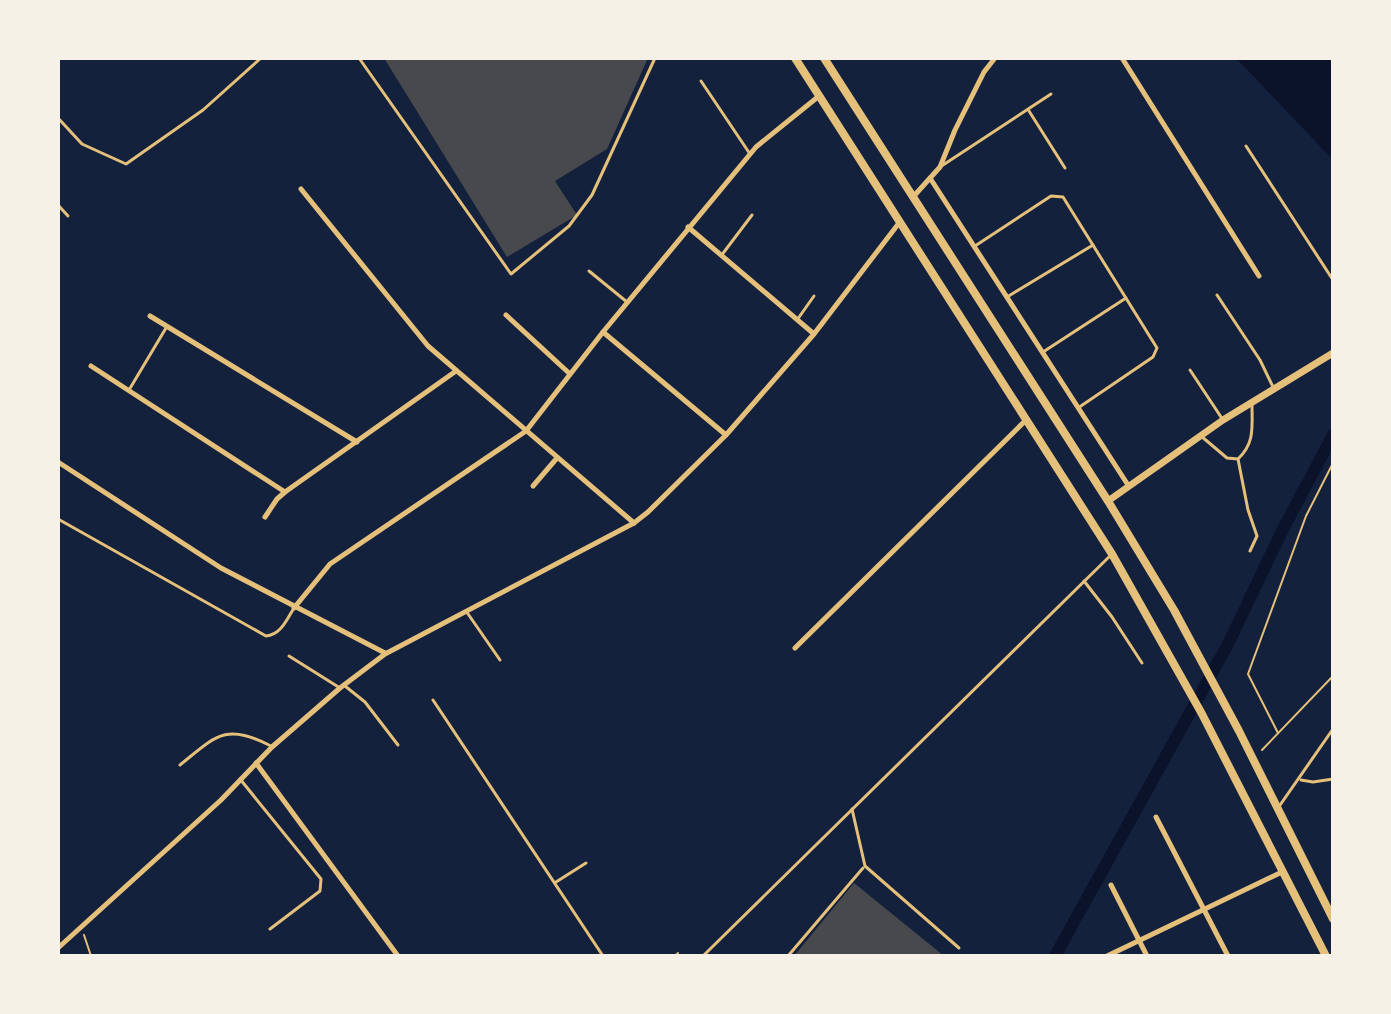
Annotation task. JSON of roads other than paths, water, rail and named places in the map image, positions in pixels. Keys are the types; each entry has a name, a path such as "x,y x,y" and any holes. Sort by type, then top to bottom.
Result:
{"main road":[{"path":"795,58 1112,554 1202,714 1326,956"},
{"path":"824,58 1108,501 1198,652 1333,919"}],"street":[{"path":"912,197 940,167 984,72 995,58"},
{"path":"1122,58 1259,276"},
{"path":"294,608 330,564 526,431 627,302 750,154 819,96"},
{"path":"930,178 1128,485"},
{"path":"301,189 428,346 634,523"},
{"path":"59,946 81,929 272,747 342,686 385,654 634,523 726,435 814,334 900,223"},
{"path":"688,227 814,334"},
{"path":"506,315 570,374"},
{"path":"150,316 357,442"},
{"path":"603,332 726,435"},
{"path":"1108,501 1200,435 1333,353"},
{"path":"91,366 285,492"},
{"path":"265,517 285,492 456,371"},
{"path":"795,648 1026,419"},
{"path":"533,486 557,458"},
{"path":"58,462 221,568 385,654"},
{"path":"256,763 398,956"},
{"path":"1156,817 1228,956"},
{"path":"1107,956 1283,871"},
{"path":"1111,885 1147,956"}],"lane":[{"path":"58,118 82,144 126,164 203,110 261,58"},
{"path":"359,58 511,274 569,226 592,195 655,58"},
{"path":"701,81 750,154"},
{"path":"940,167 1051,94"},
{"path":"1028,109 1065,168"},
{"path":"1246,146 1333,280"},
{"path":"975,246 1051,196 1063,197 1157,348 1153,357 1078,408"},
{"path":"58,205 68,216"},
{"path":"721,256 752,215"},
{"path":"1007,297 1093,245"},
{"path":"589,271 627,302"},
{"path":"1217,295 1260,360 1274,389"},
{"path":"797,320 814,296"},
{"path":"1043,352 1126,298"},
{"path":"129,390 168,327"},
{"path":"1190,370 1223,420"},
{"path":"1238,459 1247,450 1252,438 1252,401"},
{"path":"1200,435 1227,458 1238,459"},
{"path":"1238,459 1248,510 1257,536 1250,551"},
{"path":"58,519 266,636 280,630 294,608"},
{"path":"703,956 1112,554"},
{"path":"1084,580 1142,663"},
{"path":"466,611 500,660"},
{"path":"289,656 365,702 398,745"},
{"path":"433,700 603,956"},
{"path":"1277,809 1332,732"},
{"path":"180,765 209,741 220,736 246,733 272,747"},
{"path":"240,779 321,879 320,891 270,929"},
{"path":"1300,780 1333,779"},
{"path":"852,809 865,866 959,948"},
{"path":"555,883 586,863"},
{"path":"788,956 865,866"}],"water":[{"path":"1236,58 1333,58 1333,160"}],"waterway":[{"path":"1055,956 1227,646 1283,529 1333,435"}]}
